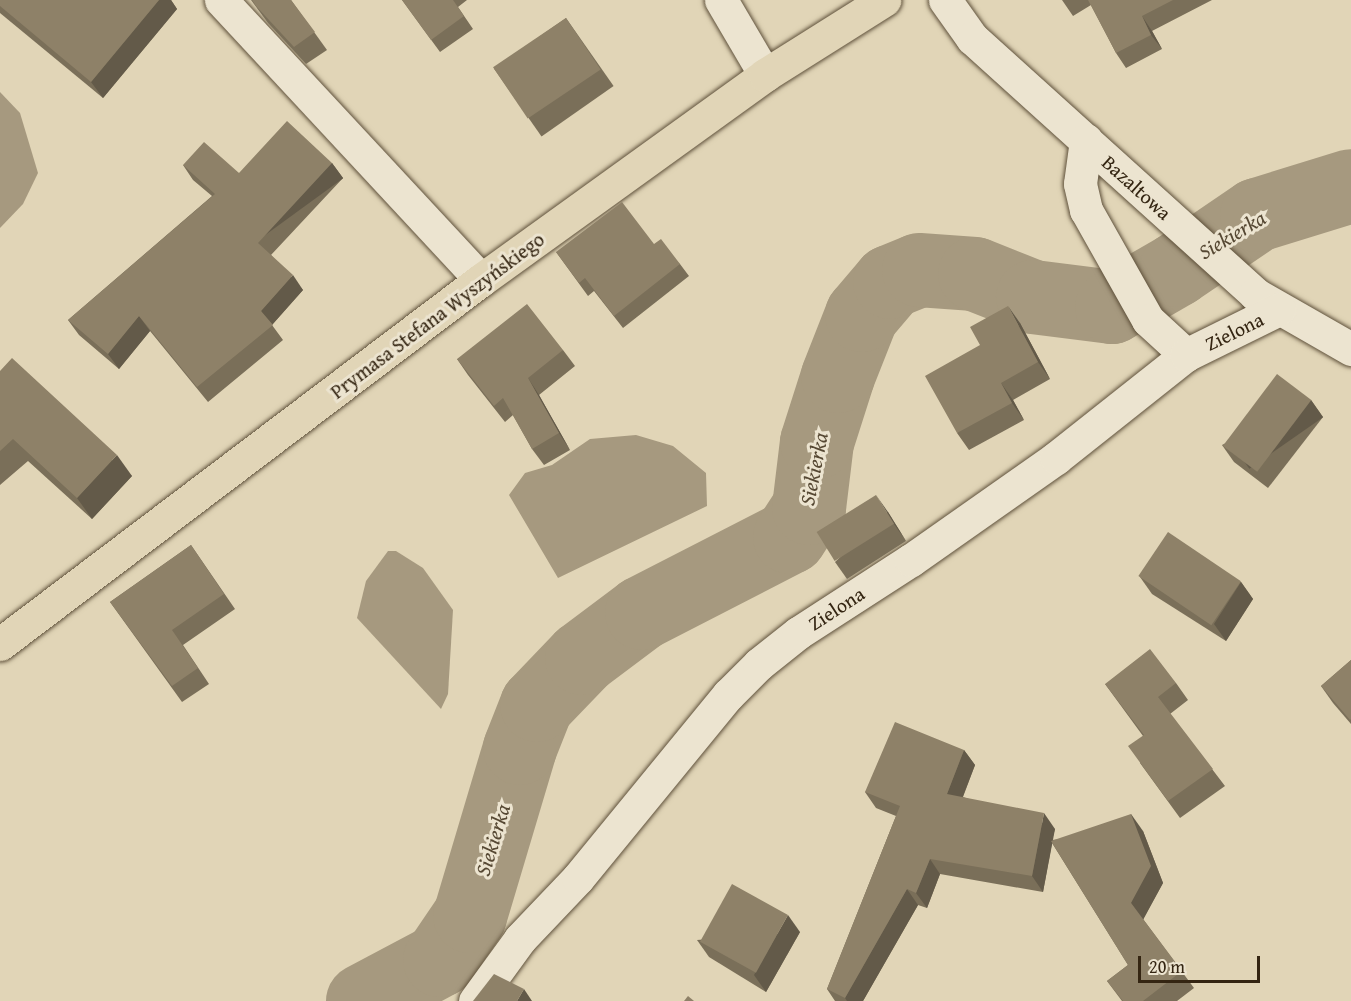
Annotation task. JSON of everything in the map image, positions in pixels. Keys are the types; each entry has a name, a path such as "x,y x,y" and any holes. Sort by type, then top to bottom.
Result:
{"main road":[{"name":"Prymasa Stefana Wyszyńskiego","path":"0,644 481,280 765,75 884,0"}],"street":[{"path":"221,0 481,280"},
{"path":"721,0 765,75"},
{"name":"Bazaltowa","path":"945,0 972,38 1267,301 1351,349"},
{"path":"1086,140 1080,184 1086,210 1149,320 1186,355"},
{"name":"Zielona","path":"475,1001 520,939 578,878 728,695 759,664 798,633 911,560 1056,458 1186,355 1267,301"}],"shaded area":[{"path":"0,92 20,113 38,173 23,204 0,228"},
{"path":"636,435 673,446 706,473 707,506 558,578 509,495 525,473 552,465 590,439"},
{"path":"388,551 396,551 423,568 453,610 448,694 441,709 357,618 366,581"}],"building":[{"path":"0,0 159,0 91,82 0,6"},
{"path":"252,0 291,0 315,32 294,47"},
{"path":"402,0 453,0 464,16 431,40"},
{"path":"1088,0 1173,0 1142,16 1151,35 1116,53"},
{"path":"566,18 601,69 528,119 493,67"},
{"path":"287,121 332,163 258,243 293,275 261,311 273,325 197,387 139,316 108,354 68,320 215,194 183,165 204,142 239,173"},
{"path":"622,202 654,244 661,239 680,264 614,316 585,278 579,283 556,252"},
{"path":"527,304 563,350 528,378 559,433 532,449 503,398 494,406 457,359"},
{"path":"1008,306 1038,362 1001,383 1012,403 957,433 925,376 980,345 970,327"},
{"path":"12,358 117,455 77,498 13,439 0,451 0,371"},
{"path":"1277,374 1311,400 1257,472 1223,446"},
{"path":"876,495 894,524 835,561 817,532"},
{"path":"1168,532 1241,581 1211,625 1138,576"},
{"path":"191,545 224,594 172,630 198,668 172,686 110,602"},
{"path":"1150,649 1176,683 1158,697 1213,769 1168,801 1128,746 1144,735 1105,684"},
{"path":"1351,660 1351,719 1350,720 1321,686"},
{"path":"895,722 964,750 947,794 1044,813 1032,876 930,859 916,893 907,889 845,998 827,989 900,806 865,792"},
{"path":"1131,814 1151,866 1131,903 1182,971 1143,1001 1123,1001 1107,981 1128,965 1051,841"},
{"path":"732,884 788,915 756,973 700,942"},
{"path":"494,974 524,989 517,1001 473,1001"},
{"path":"688,996 694,1001 684,1001"}],"waterway":[{"name":"Siekierka","path":"363,1001 440,960 470,916 520,748 537,705 582,658 642,613 790,537 809,508 817,442 838,376 862,315 890,282 919,270 975,274 1033,297 1112,307 1176,270 1257,215 1351,186"}]}
